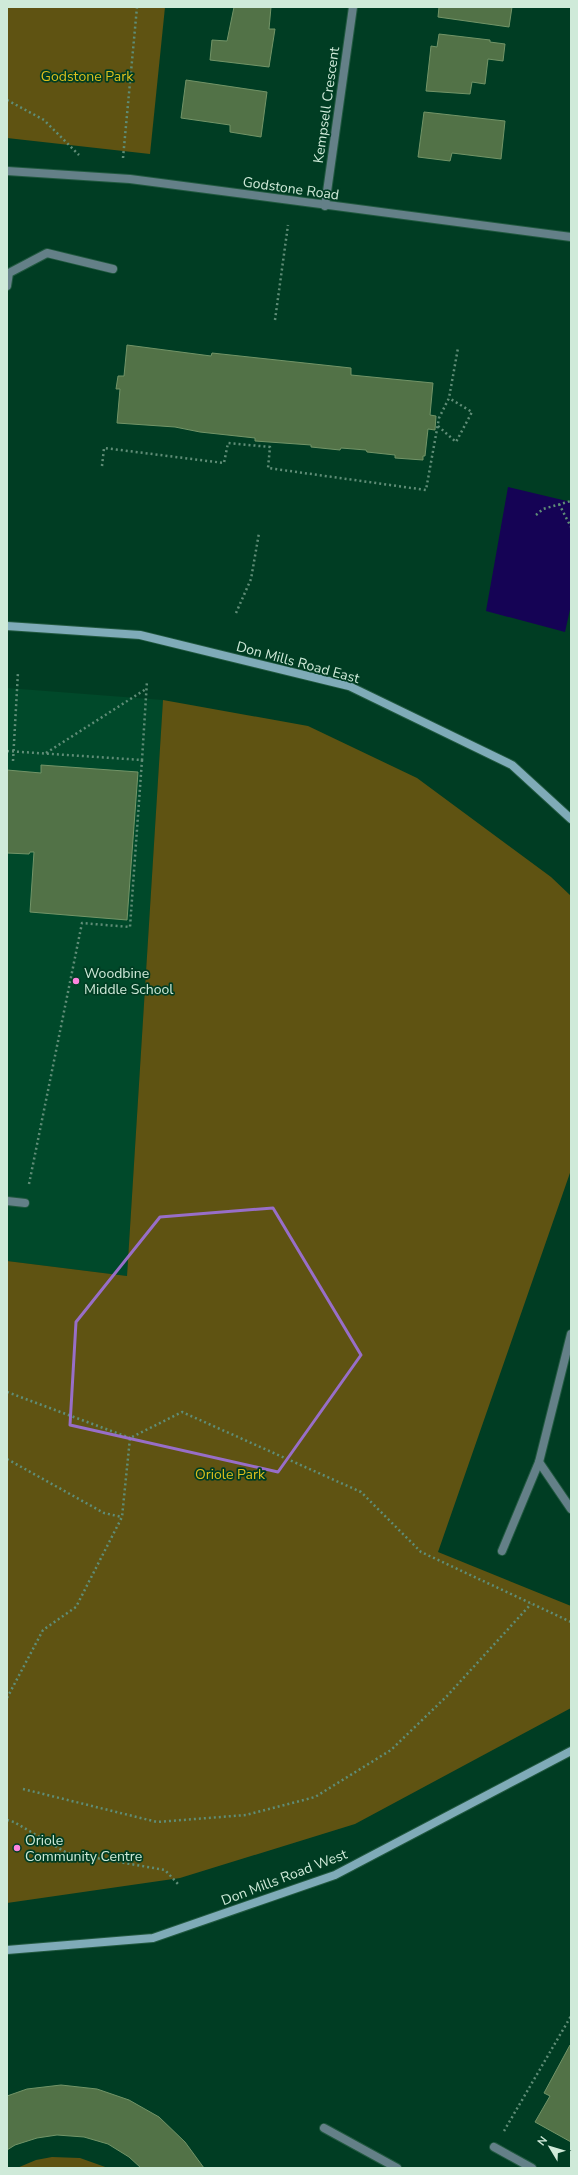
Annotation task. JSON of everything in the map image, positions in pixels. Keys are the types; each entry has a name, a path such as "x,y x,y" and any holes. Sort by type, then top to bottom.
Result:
{"main road":[{"name":"Don Mills Road East","path":"7,626 140,635 349,686 512,765 571,819"},
{"name":"Don Mills Road West","path":"7,1950 153,1938 335,1875 571,1751"}],"street":[{"name":"Kempsell Crescent","path":"325,206 353,7"},
{"name":"Godstone Road","path":"7,171 120,178 571,237"},
{"path":"7,286 9,273 47,253 113,269"},
{"path":"7,1201 25,1203"},
{"path":"502,1551 539,1462 571,1334"},
{"path":"539,1462 571,1509"},
{"path":"324,2128 397,2168"},
{"path":"494,2147 532,2168"}],"path":[{"path":"120,178 137,7"},
{"path":"7,100 44,120 101,176"},
{"path":"275,320 288,225"},
{"path":"102,466 104,448 224,463 228,442 270,447 268,468 426,490 438,418 449,398 458,348"},
{"path":"437,426 456,442 472,412 449,398"},
{"path":"536,515 543,509 571,501"},
{"path":"560,504 571,528"},
{"path":"236,613 251,579 259,533"},
{"path":"13,761 18,672"},
{"path":"25,1203 82,923 130,927 147,681"},
{"path":"45,754 146,689"},
{"path":"7,751 142,760"},
{"path":"7,1392 130,1438 182,1412 361,1492 421,1552 571,1622"},
{"path":"7,1698 43,1630 76,1608 122,1517 130,1438"},
{"path":"7,1459 104,1513 122,1517"},
{"path":"23,1789 156,1822 246,1815 315,1796 391,1750 447,1696 531,1604"},
{"path":"7,1820 14,1822 67,1854 165,1870 178,1884"},
{"path":"494,2147 571,2016"}],"highlighted area":[{"path":"273,1208 361,1355 278,1472 70,1425 76,1322 160,1217"}],"shaded area":[{"path":"508,487 571,502 571,605 565,632 486,611"},
{"name":"Woodbine Middle School","path":"7,688 163,700 127,1276 7,1261"}],"green space":[{"name":"Godstone Park","path":"7,7 165,7 150,154 7,138"},
{"name":"Oriole Park","path":"163,700 308,726 417,778 551,877 571,896 571,1170 438,1552 571,1606 571,1708 355,1824 180,1878 7,1903 7,1261 127,1276"},
{"path":"52,2157 80,2158 108,2168 17,2168 36,2160"}],"building":[{"path":"234,7 271,7 269,29 275,29 269,67 210,60 212,40 227,41"},
{"path":"439,7 512,7 509,27 438,17"},
{"path":"439,34 490,40 490,42 505,44 503,61 488,59 485,84 472,82 470,94 426,91 431,46 437,47"},
{"path":"186,80 267,92 261,137 230,132 230,125 181,118"},
{"path":"424,112 505,121 501,159 452,153 450,161 418,157"},
{"path":"127,345 211,356 212,353 351,368 351,375 433,383 430,415 436,416 435,430 428,429 425,456 423,456 423,460 395,458 395,455 367,452 366,450 341,448 340,450 311,447 311,445 255,441 255,438 200,432 175,427 117,423 120,389 116,389 118,376 124,376"},
{"path":"41,765 138,772 127,920 30,912 34,852 30,852 29,854 7,853 7,770 41,773"},
{"path":"570,2045 571,2142 535,2122 550,2096 544,2093"},
{"path":"61,2085 97,2089 129,2100 159,2117 185,2142 204,2168 141,2168 129,2157 108,2144 84,2137 57,2135 37,2138 15,2145 7,2150 7,2096 27,2089"}],"place":[{"name":"Woodbine Middle School","path":"76,981"},
{"name":"Oriole Community Centre","path":"17,1848"}]}
